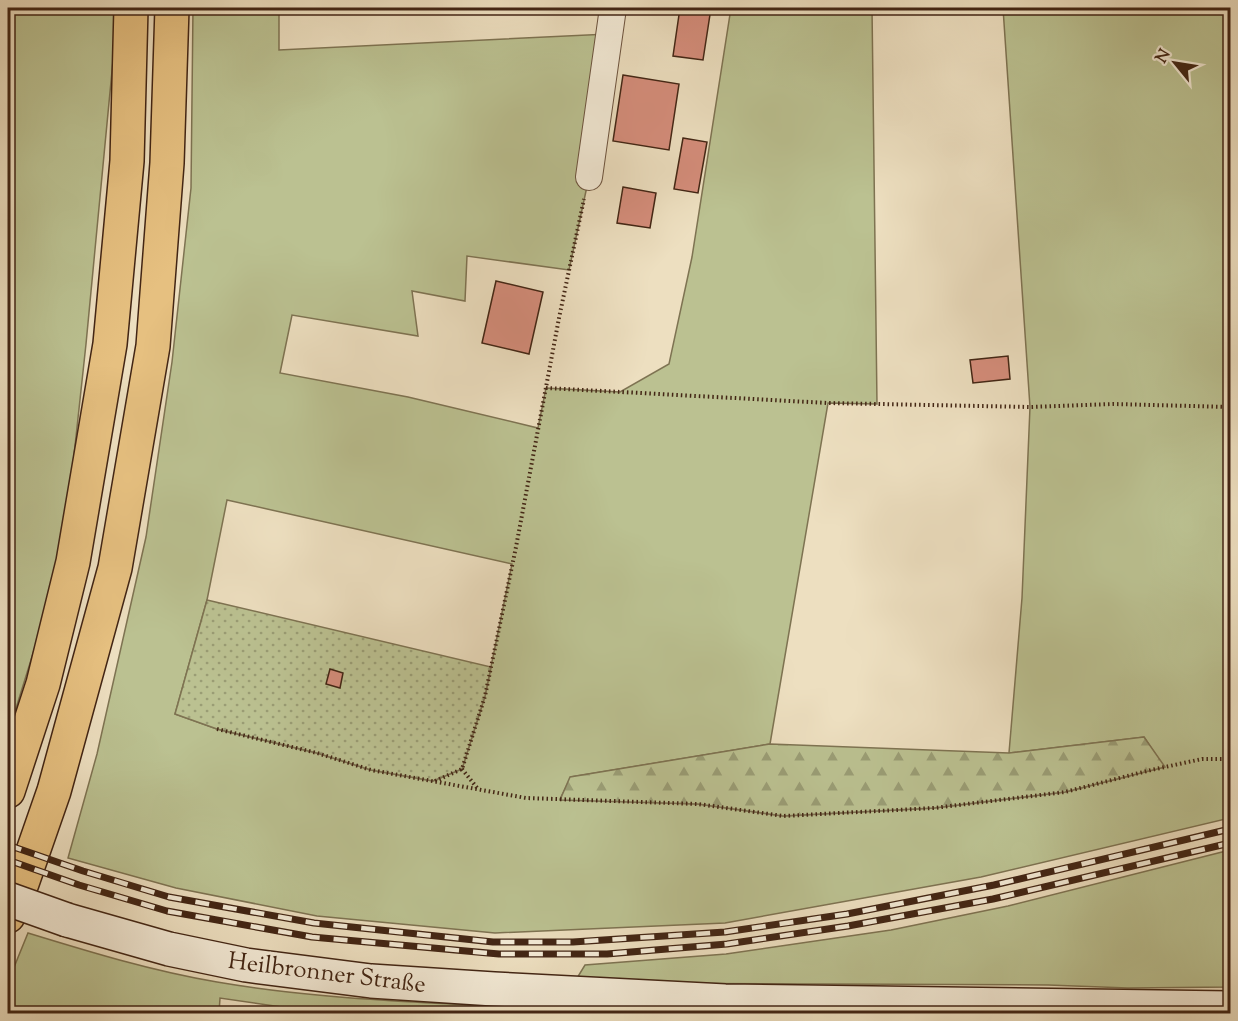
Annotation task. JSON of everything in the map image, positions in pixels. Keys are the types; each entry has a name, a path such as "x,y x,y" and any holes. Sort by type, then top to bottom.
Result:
{"highway":[{"path":"8,791 43,684 74,562 110,344 127,161 131,8"},
{"path":"8,916 54,792 115,568 153,346 167,163 172,8"}],"street":[{"path":"589,177 613,8"},
{"name":"Heilbronner Straße","path":"8,899 67,921 169,949 246,965 371,981 725,1001 1230,1008"}],"path":[{"path":"462,769 485,696 589,177"},
{"path":"546,388 822,402 1030,407 1113,404 1230,407"},
{"path":"1230,688 1226,705 1230,721"},
{"path":"217,729 317,753 371,770 526,798 698,804 783,816 934,808 1065,792 1202,759 1230,759"},
{"path":"433,781 462,769"},
{"path":"462,769 479,790"}],"green space":[{"path":"8,8 118,8 63,557 8,734"},
{"path":"193,8 281,8 279,50 608,34 589,177 569,270 467,256 465,301 412,291 418,336 292,315 280,373 408,397 538,428 546,388 620,392 669,364 692,257 731,8 872,8 877,404 828,403 770,744 571,777 560,799 698,804 783,816 934,808 1065,792 1164,767 1144,737 1009,753 1022,598 1030,407 1003,8 1230,8 1230,818 981,877 725,923 495,933 317,916 176,888 68,858 97,754 146,537 172,362 191,188","holes":["227,500 512,564 485,696 462,769 433,781 371,770 317,753 217,729 175,714 207,600"]},
{"path":"207,600 491,667 485,696 462,769 433,781 371,770 317,753 217,729 175,714"},
{"path":"1144,737 1165,767 1065,792 934,808 783,816 698,804 560,800 570,777 770,744 1009,753"},
{"path":"1230,850 1230,987 574,983 585,965 726,954 891,930 1008,906"},
{"path":"28,933 145,967 217,982 296,993 429,1003 732,1013 329,1014 220,998 219,1013 8,1014 8,982"}],"building":[{"path":"680,8 711,8 703,60 673,56"},
{"path":"623,75 679,84 669,150 613,141"},
{"path":"683,138 707,142 698,193 674,189"},
{"path":"623,187 656,193 650,228 617,223"},
{"path":"496,281 543,292 529,354 482,343"},
{"path":"1008,356 1010,379 973,383 970,360"},
{"path":"330,669 343,673 340,688 326,684"}],"railway":[{"path":"8,845 169,897 314,923 493,942 573,942 725,932 847,914 994,885 1230,829"},
{"path":"8,860 79,885 167,911 312,937 499,954 607,954 727,944 848,926 993,899 1230,843"}]}
